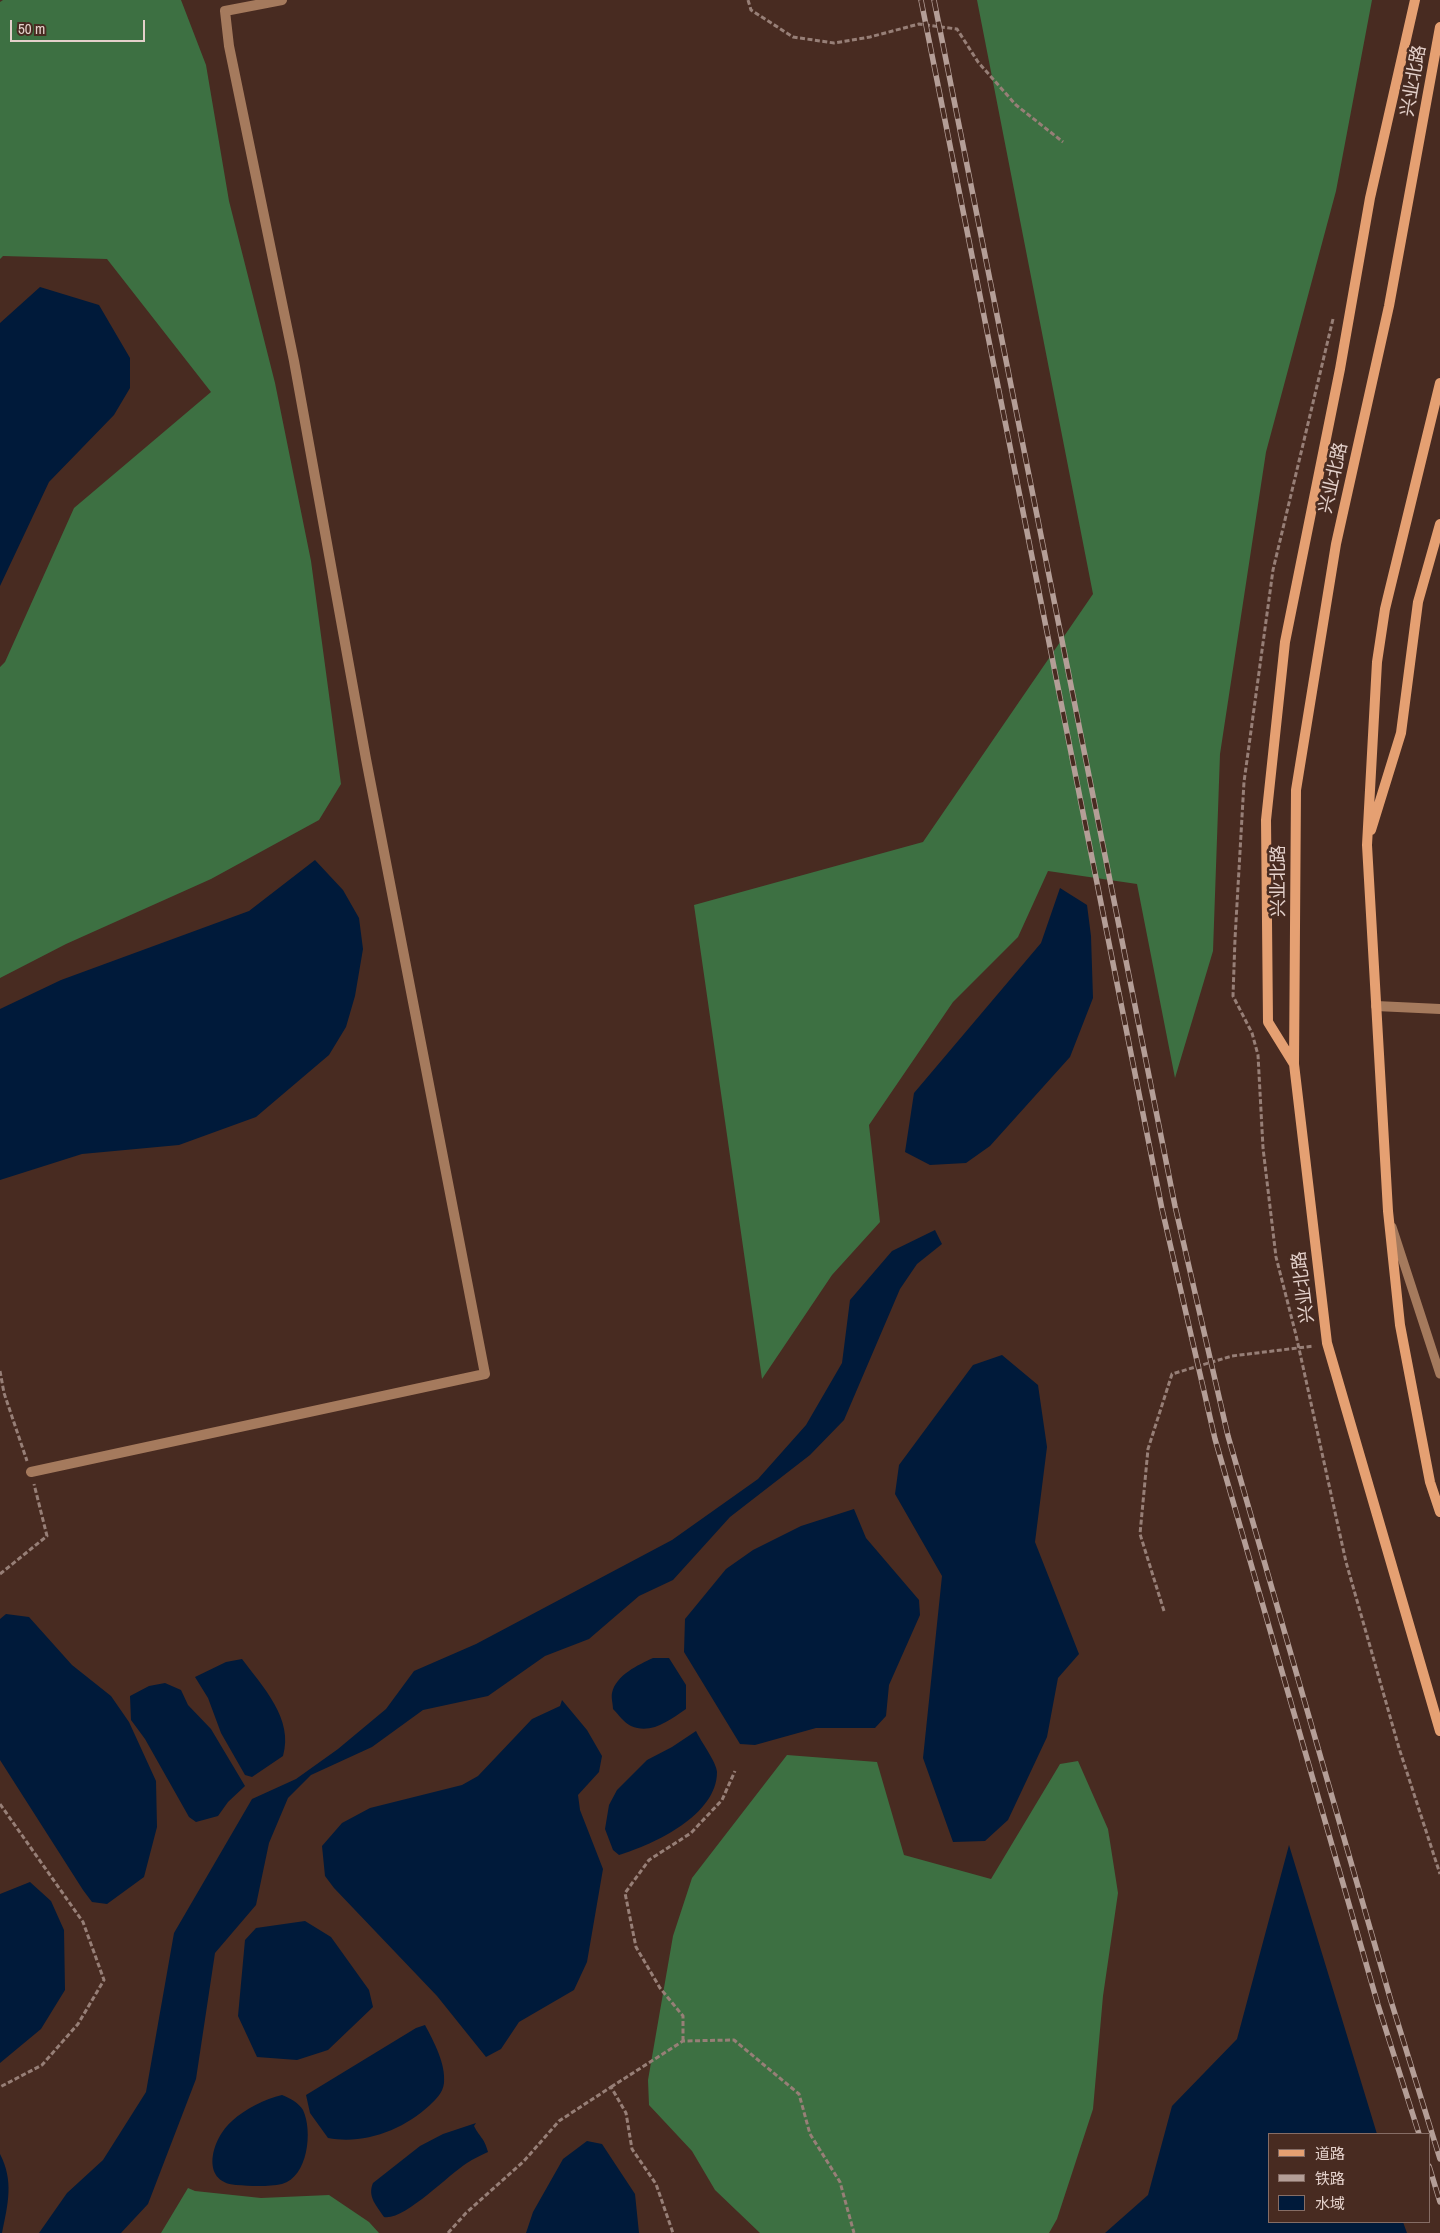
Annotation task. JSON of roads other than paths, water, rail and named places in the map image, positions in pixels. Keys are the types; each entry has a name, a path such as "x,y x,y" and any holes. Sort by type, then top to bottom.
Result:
{"main road":[{"path":"1294,1064 1268,1022 1266,820 1285,642 1340,369 1370,198 1415,0"},
{"name":"兴业北路","path":"1440,27 1389,306 1336,544 1296,790 1294,1064 1327,1343 1440,1731"},
{"path":"1440,383 1385,609 1377,662 1367,845 1388,1212 1400,1325 1430,1482 1440,1512"},
{"path":"1367,845 1401,732 1418,602 1440,524"}],"street":[{"path":"31,1472 485,1374 366,759 294,361 229,46 225,11 282,0"},
{"path":"1376,1006 1440,1009"}],"lane":[{"path":"1388,1212 1440,1374"}],"water":[{"path":"40,287 99,305 130,358 130,388 114,415 49,482 0,586 0,323"},
{"path":"315,860 343,890 359,918 363,949 355,996 346,1027 329,1055 256,1117 179,1145 82,1154 0,1180 0,1009 61,980 249,911"},
{"path":"1060,888 1087,905 1091,936 1093,998 1070,1057 990,1146 966,1163 930,1165 905,1152 914,1093 1041,943"},
{"path":"935,1230 942,1244 917,1264 900,1289 844,1420 810,1455 730,1517 673,1580 639,1596 589,1639 545,1656 488,1696 423,1710 372,1747 311,1775 288,1798 269,1843 256,1905 215,1953 196,2079 148,2204 121,2233 39,2233 67,2193 103,2160 146,2092 174,1933 252,1799 296,1779 338,1749 386,1709 414,1671 476,1644 672,1540 758,1479 806,1425 842,1363 850,1300 892,1251"},
{"path":"1002,1355 1038,1385 1047,1447 1035,1542 1079,1654 1058,1678 1047,1737 1008,1820 985,1841 953,1842 923,1758 942,1576 895,1494 899,1465 973,1365"},
{"path":"854,1509 866,1538 919,1600 920,1615 889,1685 886,1716 875,1728 816,1728 755,1745 740,1744 684,1652 685,1619 726,1569 753,1550 801,1526"},
{"path":"6,1614 29,1617 72,1665 111,1696 129,1722 156,1781 157,1827 144,1877 107,1904 92,1902 83,1890 0,1760 0,1619"},
{"path":"653,1658 669,1658 686,1685 686,1709 660,1725 646,1729 638,1728 626,1723 613,1709 612,1693 614,1687 623,1676 634,1667"},
{"path":"242,1659 267,1692 280,1716 284,1729 283,1756 252,1777 245,1775 221,1733 208,1698 195,1677 226,1662"},
{"path":"165,1683 181,1690 188,1705 211,1729 245,1786 228,1802 218,1816 196,1822 189,1817 145,1739 131,1720 130,1696 149,1686"},
{"path":"562,1700 587,1730 602,1756 599,1772 578,1795 580,1810 603,1869 587,1962 574,1990 519,2022 501,2049 486,2057 437,1996 334,1888 325,1876 322,1846 342,1823 370,1808 462,1785 478,1776 532,1719 560,1706"},
{"path":"696,1731 717,1772 714,1787 707,1802 682,1826 650,1843 619,1855 613,1850 605,1829 609,1805 617,1790 647,1760 672,1747"},
{"path":"1289,1845 1377,2133 1268,2133 1268,2223 1403,2223 1407,2233 1105,2233 1148,2195 1172,2106 1237,2039"},
{"path":"30,1882 51,1901 64,1930 65,1990 41,2029 0,2063 0,1894"},
{"path":"305,1921 331,1937 369,1990 373,2007 328,2050 297,2060 257,2057 238,2016 245,1940 256,1928"},
{"path":"425,2025 439,2053 443,2068 444,2083 441,2093 437,2098 408,2122 382,2134 342,2140 328,2138 310,2113 306,2095 416,2028"},
{"path":"282,2095 299,2105 306,2119 308,2141 303,2163 298,2172 291,2180 277,2185 247,2186 224,2182 217,2176 213,2168 213,2158 219,2138 225,2129 232,2121 249,2109"},
{"path":"476,2123 474,2126 488,2152 467,2163 403,2212 384,2217 372,2197 371,2188 373,2183 420,2146 443,2134"},
{"path":"587,2141 602,2144 635,2194 639,2233 526,2233 533,2212 563,2159"},
{"path":"0,2154 8,2183 8,2202 2,2233 0,2233"}],"railway":[{"path":"921,0 1162,1209 1215,1439 1378,2005 1419,2133"},
{"path":"934,0 1175,1206 1228,1436 1391,2001 1440,2159"},
{"path":"1430,2169 1440,2202"}]}
